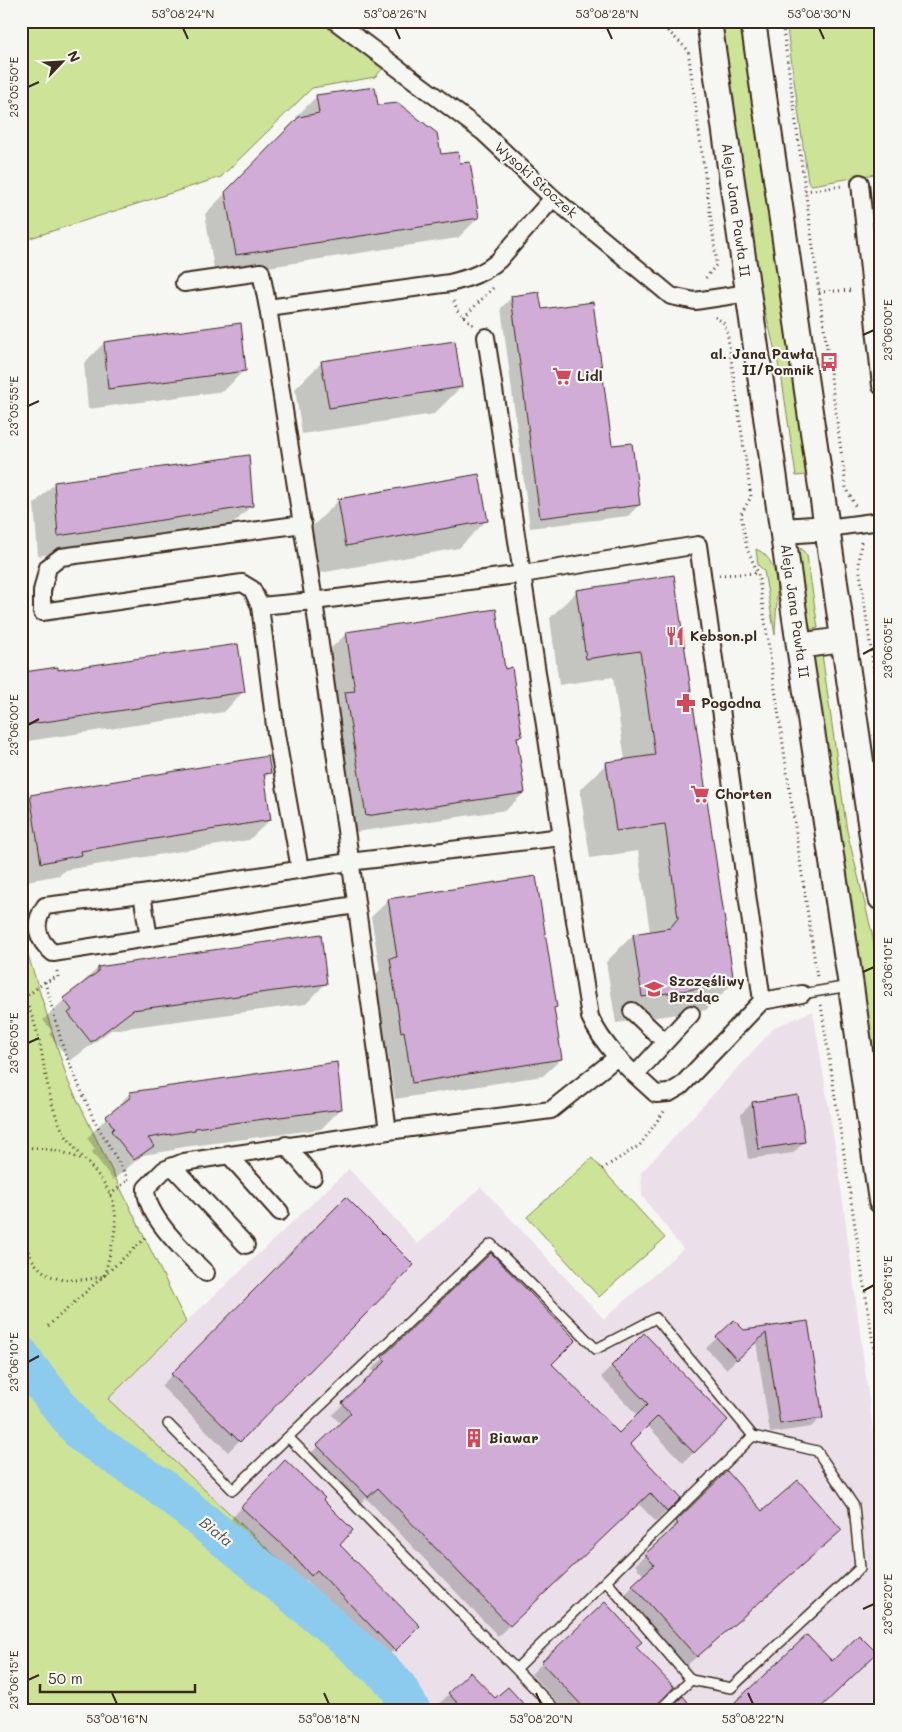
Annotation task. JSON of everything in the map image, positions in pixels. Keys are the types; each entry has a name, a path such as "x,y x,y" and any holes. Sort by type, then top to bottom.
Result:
{"main road":[{"name":"Aleja Jana Pawła II","path":"709,21 881,1201"},
{"path":"753,21 881,898"},
{"path":"784,531 827,528"},
{"path":"799,646 842,640"}],"street":[{"name":"Wysoki Stoczek","path":"335,21 483,132 553,198 671,296 695,301 748,293"},
{"path":"860,183 870,289 877,317 881,386"},
{"path":"268,308 450,283 489,269 553,198"},
{"path":"184,283 261,272 303,524 388,1131"},
{"path":"486,337 590,1017 599,1037 616,1058 656,1094 669,1093 681,1086 762,1001 802,994"},
{"path":"827,528 881,521"},
{"path":"300,869 276,734 260,606 252,590 242,583 42,612 42,591 48,568 61,557 303,524"},
{"path":"260,606 314,601 523,574 698,545 762,1001"},
{"path":"355,904 53,954 43,944 37,930 39,915 45,906 142,894 349,862 562,837"},
{"path":"142,894 149,938"},
{"path":"632,1011 665,1042"},
{"path":"635,1075 691,1014"},
{"path":"206,1273 174,1240 148,1203 146,1188 151,1181 172,1166 228,1154 550,1110 616,1058"},
{"path":"286,1146 313,1177"},
{"path":"228,1154 280,1212"},
{"path":"172,1166 246,1245"}],"lane":[{"path":"802,994 851,986"},
{"path":"168,1424 233,1490 491,1244 596,1349 656,1318 753,1436 817,1451 854,1506 860,1568 731,1688 691,1680 606,1581"},
{"path":"516,1669 753,1436"},
{"path":"288,1437 557,1711"},
{"path":"658,1711 691,1680"}],"path":[{"path":"667,21 668,31 688,50 716,257 716,265 702,282 704,300 708,314 723,322 727,332 751,497 741,514 744,536 758,573 819,991 881,1395"},
{"path":"782,21 846,487 855,506 861,544 859,565 881,720"},
{"path":"450,283 457,310 486,337"},
{"path":"820,292 870,289"},
{"path":"703,576 758,573"},
{"path":"24,998 45,982 58,977 53,954"},
{"path":"45,982 64,1051 94,1120 129,1180 146,1196"},
{"path":"21,994 36,1022 43,1053 45,1076 60,1125 85,1162 99,1176 110,1195 115,1212 105,1276"},
{"path":"602,1169 640,1146 664,1113 669,1093"},
{"path":"21,1146 45,1148 70,1154 85,1162"},
{"path":"110,1195 129,1180"},
{"path":"48,1326 162,1224"},
{"path":"21,1226 25,1248 39,1268 53,1278 80,1282 105,1276"}],"shaded area":[{"path":"813,1011 838,1164 874,1439 881,1516 881,1695 859,1711 433,1711 424,1696 108,1399 186,1322 349,1169 418,1244 481,1187 604,1319 683,1249 642,1196 641,1173 775,1027"}],"green space":[{"path":"21,21 330,21 386,65 375,77 312,88 221,177 21,241"},
{"path":"720,21 741,21 806,475 796,476 782,380 755,269"},
{"path":"786,21 881,21 881,173 812,185 808,182"},
{"path":"801,548 807,556 818,628 808,630 798,555"},
{"path":"756,549 765,555 772,564 775,575 777,600 775,635 764,571 758,565"},
{"path":"822,654 847,831 872,933 881,990 881,1116 812,656"},
{"path":"21,933 68,1081 186,1322 108,1399 424,1696 433,1711 21,1711"},
{"path":"592,1158 665,1238 599,1297 527,1217"}],"building":[{"path":"375,87 378,105 398,103 437,133 441,154 458,152 460,163 470,162 479,218 236,255 225,192 299,117 319,113 316,95"},
{"name":"Lidl","path":"539,292 542,309 593,302 612,445 632,443 640,505 540,518 511,296"},
{"path":"241,323 246,371 108,389 104,342"},
{"path":"455,341 462,387 329,408 321,361"},
{"path":"249,455 253,506 58,536 54,482"},
{"path":"479,474 488,521 346,546 338,499"},
{"path":"674,575 734,983 642,997 633,934 670,928 678,918 665,824 616,831 606,762 655,755 640,651 586,659 576,590"},
{"path":"496,609 505,669 512,667 522,736 517,737 525,793 366,816 345,692 355,691 346,632"},
{"path":"238,644 245,692 24,725 21,699 25,699 22,684 26,683 24,672 58,667 58,670"},
{"path":"268,756 271,773 264,774 271,820 81,851 82,855 41,863 30,795"},
{"path":"536,876 557,1007 554,1008 562,1059 412,1083 404,1031 401,1032 390,958 397,957 388,899"},
{"path":"321,934 327,984 133,1010 91,1042 68,1013 72,1010 63,998 98,972 98,967"},
{"path":"337,1062 342,1109 195,1128 195,1130 148,1138 154,1146 134,1160 111,1131 114,1128 106,1116 131,1097 130,1092"},
{"path":"798,1095 805,1142 758,1149 752,1102"},
{"path":"346,1197 414,1265 240,1442 171,1374"},
{"name":"Biawar","path":"491,1253 576,1340 552,1364 619,1433 648,1404 611,1366 644,1333 728,1420 694,1453 658,1416 630,1444 681,1498 667,1512 650,1493 510,1626 378,1488 368,1497 317,1445 351,1413 342,1403 386,1361 382,1357"},
{"path":"734,1320 744,1330 808,1321 823,1418 780,1424 766,1333 737,1360 716,1337"},
{"path":"285,1460 325,1498 323,1500 353,1530 340,1545 420,1626 395,1651 317,1570 311,1576 289,1551 241,1507"},
{"path":"727,1471 762,1511 798,1480 842,1530 697,1657 632,1585 654,1565 645,1554 678,1524 676,1521"},
{"path":"605,1602 642,1642 636,1647 674,1687 652,1711 587,1711 541,1662"},
{"path":"807,1635 832,1661 859,1635 877,1653 817,1711 742,1711 735,1702"},
{"path":"470,1672 495,1698 508,1687 530,1711 465,1711 448,1693"},
{"path":"683,1696 695,1711 667,1711"}],"waterway":[{"name":"Biała","path":"21,1355 25,1363 83,1435 160,1486 332,1627 388,1676 398,1687 412,1711"}],"place":[{"name":"al. Jana Pawła II/Pomnik","path":"829,362"},
{"name":"Lidl","path":"562,376"},
{"name":"Kebson.pl","path":"675,636"},
{"name":"Pogodna","path":"686,703"},
{"name":"Chorten","path":"700,794"},
{"name":"Szczęśliwy Brzdąc","path":"654,989"},
{"name":"Biawar","path":"474,1438"}]}
